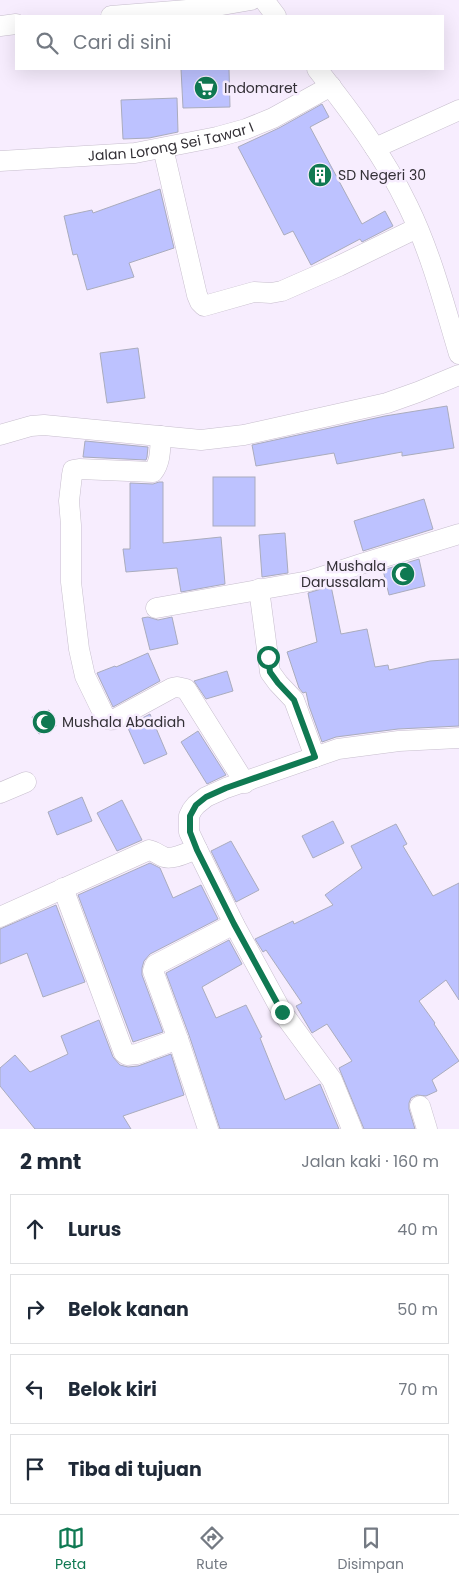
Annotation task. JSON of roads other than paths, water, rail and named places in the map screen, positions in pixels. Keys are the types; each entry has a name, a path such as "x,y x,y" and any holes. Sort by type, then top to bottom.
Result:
{"street":[{"path":"124,15 199,9 251,0"},
{"path":"264,0 275,15"},
{"path":"0,26 15,24"},
{"path":"318,70 375,148 408,206 433,267 459,354"},
{"name":"Jalan Lorong Sei Tawar I","path":"0,161 117,155 163,148 246,129 273,118 331,86"},
{"path":"375,148 459,110"},
{"path":"163,148 197,295 204,306 252,293 282,291 417,228"},
{"path":"0,435 31,426 44,426 201,440 244,435 387,403 459,375"},
{"path":"161,436 157,467 153,472 73,470 70,500 70,582 79,648 85,676 107,720 117,718 172,688 178,687 186,690 245,783"},
{"path":"156,608 309,581 459,534"},
{"path":"259,589 270,672 294,700 315,757"},
{"path":"352,1129 332,1080 282,1012 234,924 197,850 190,832 190,816 196,805 213,794 338,749 399,741 459,738"},
{"path":"0,793 26,782"},
{"path":"0,917 149,850 162,857 169,858 197,850"},
{"path":"63,888 124,1053 127,1055 137,1054 178,1039"},
{"path":"208,1129 153,968 155,965 234,924"},
{"path":"420,1106 427,1129"}],"place":[{"name":"Indomaret","path":"206,88"},
{"name":"SD Negeri 30","path":"320,175"},
{"name":"Mushala Darussalam","path":"403,574"},
{"name":"Mushala Abadiah","path":"44,722"}]}
